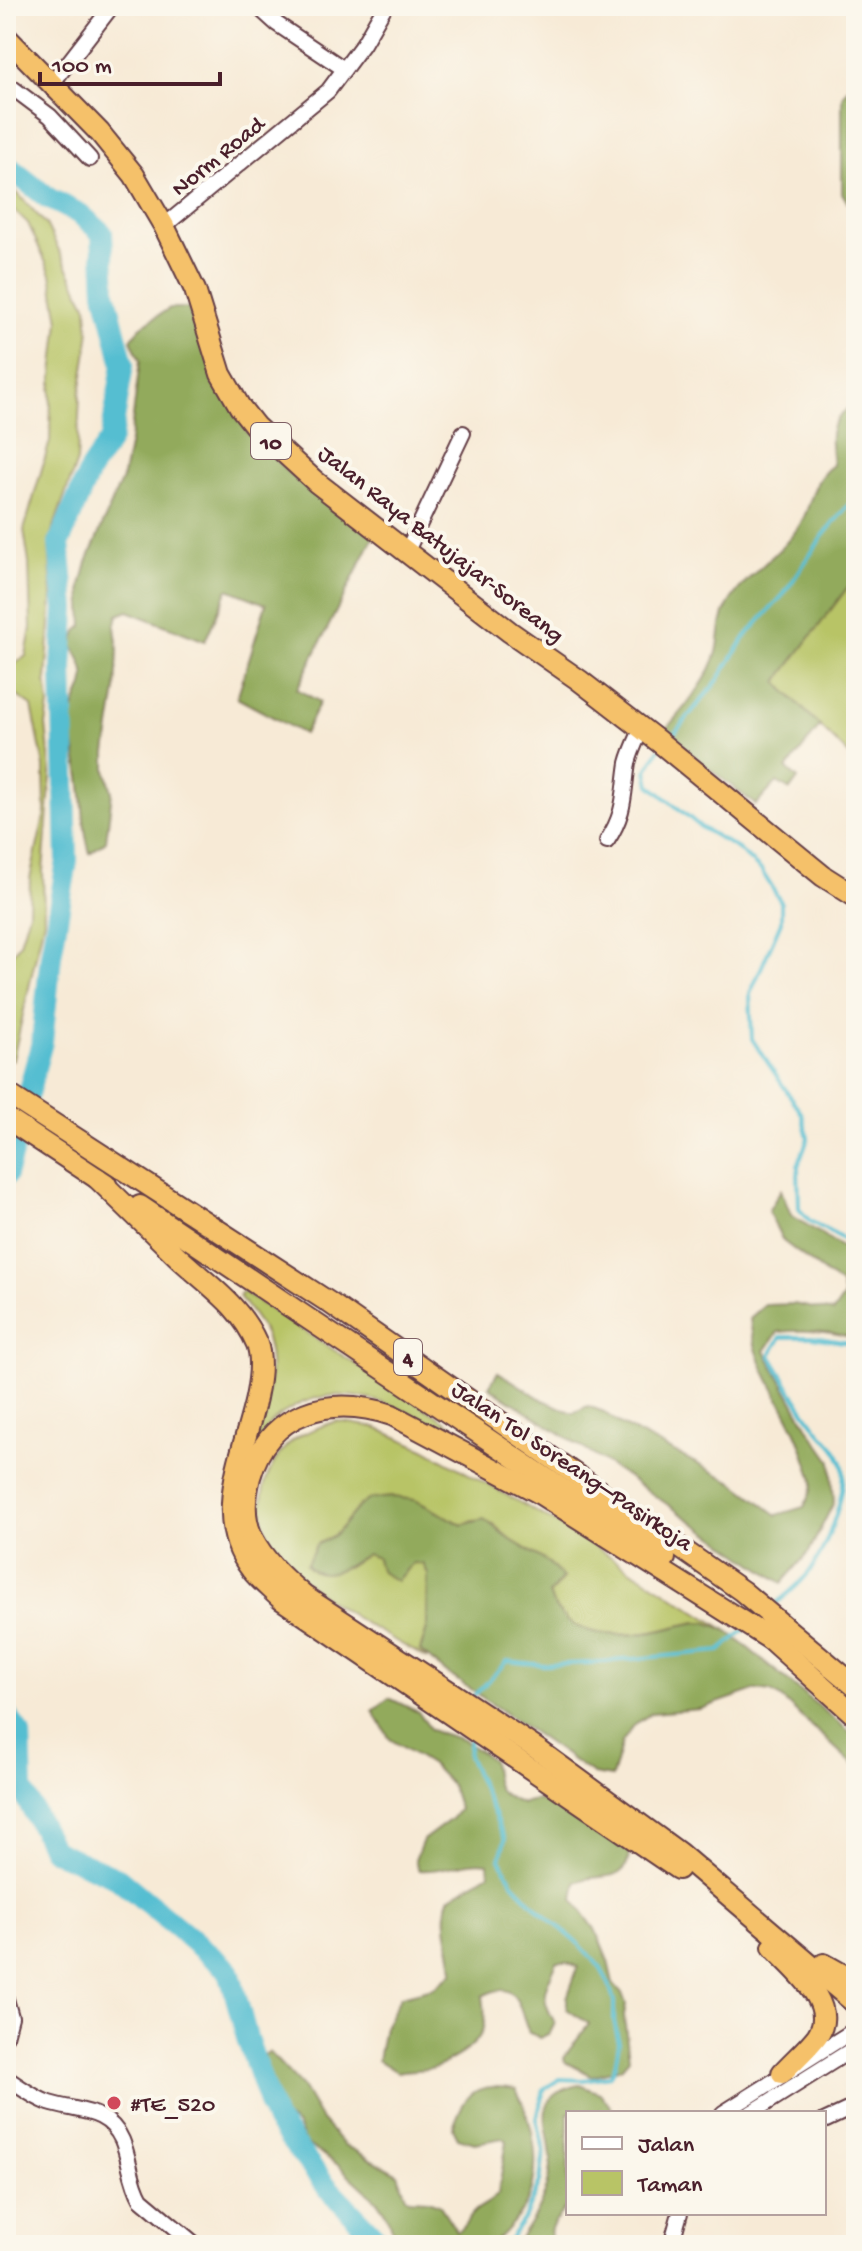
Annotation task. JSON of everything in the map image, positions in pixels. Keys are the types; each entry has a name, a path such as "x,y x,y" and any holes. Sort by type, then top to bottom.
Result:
{"highway":[{"name":"Jalan Raya Batujajar-Soreang","path":"6,37 100,133 134,175 164,226 195,290 221,374 255,426 316,482 498,623 650,734 823,876 856,897"},
{"name":"Jalan Tol Soreang–Pasirkoja","path":"6,1093 330,1303 732,1603"},
{"name":"Jalan Tol Soreang–Pasirkoja","path":"6,1118 732,1603"},
{"path":"97,1178 229,1300 242,1315 259,1347 259,1380 234,1480 230,1512 239,1550 251,1570 281,1599 442,1697 679,1853 856,2004"},
{"path":"442,1697 304,1596 281,1576 251,1535 244,1499 260,1452 286,1422 302,1414 334,1406 370,1408 392,1415 539,1493 732,1603 856,1687"},
{"path":"778,1637 856,1716"},
{"path":"501,1736 671,1864 856,2017"},
{"path":"749,1912 824,1964 856,1982"},
{"path":"773,1947 816,1995 823,2017 816,2038 782,2073"}],"street":[{"path":"51,85 112,6"},
{"path":"257,6 277,24 344,69"},
{"name":"Norm Road","path":"164,226 315,102 344,69 385,6"},
{"path":"6,83 50,116 90,159"},
{"path":"407,551 463,433"},
{"path":"607,841 620,819 628,762 650,734"},
{"path":"6,1999 11,2017 6,2036"},
{"path":"726,2111 856,2029"},
{"path":"754,2111 856,2047"},
{"path":"6,2078 45,2102 94,2113 110,2122 122,2140 135,2189 141,2199 196,2245"},
{"path":"826,2120 856,2106"},
{"path":"671,2245 679,2215"}],"green space":[{"path":"856,61 851,133 856,208 848,203 842,193 842,96 849,86"},
{"path":"6,181 46,224 87,307 89,338 80,394 77,461 49,541 52,596 46,725 51,774 43,871 44,920 13,1059 8,1061 6,961 20,943 29,912 30,879 45,812 44,766 32,706 13,693 7,682 12,666 26,656 31,628 29,563 24,530 50,441 51,392 59,321 51,274 28,223 6,204"},
{"path":"170,308 188,308 214,370 247,432 291,475 374,536 297,689 320,702 304,734 237,698 266,604 228,589 205,641 128,611 118,615 115,627 118,650 116,690 106,753 106,770 112,792 106,841 90,853 72,728 84,671 72,645 77,631 83,626 81,586 87,562 123,476 130,441 140,360 131,340 140,327"},
{"path":"856,400 856,576 777,682 820,726 787,769 798,779 790,790 777,782 756,805 688,752 667,728 708,673 717,652 728,605 744,583 784,545 801,523 816,484 833,465 832,428"},
{"path":"856,576 856,762 776,682"},
{"path":"781,1190 791,1215 856,1256 856,1339 818,1331 778,1332 765,1351 810,1431 831,1461 834,1502 809,1552 782,1583 489,1387 498,1372 543,1400 573,1413 588,1406 604,1412 621,1425 733,1482 777,1515 804,1507 813,1480 799,1440 758,1356 750,1318 765,1305 794,1304 833,1312 844,1296 841,1285 783,1241 768,1211"},
{"path":"243,1292 492,1451 489,1456 394,1407 343,1395 318,1398 278,1417 256,1446 243,1474 266,1401 270,1362 268,1344 261,1327 239,1296"},
{"path":"337,1421 374,1427 424,1449 567,1529 726,1630 701,1622 632,1634 589,1631 565,1619 556,1608 549,1595 563,1579 549,1563 511,1540 494,1525 473,1520 462,1525 418,1502 360,1505 336,1534 316,1545 347,1567 367,1554 424,1564 428,1574 427,1629 420,1650 428,1659 342,1609 312,1587 287,1563 269,1536 262,1507 268,1475 274,1463 295,1439"},
{"path":"393,1497 415,1500 462,1525 484,1519 549,1563 563,1578 549,1594 556,1608 576,1626 617,1635 653,1632 701,1622 726,1630 856,1737 856,1767 781,1698 771,1692 755,1690 700,1709 652,1713 635,1724 622,1742 612,1777 593,1774 420,1651 427,1629 428,1574 423,1564 413,1563 397,1580 385,1575 377,1558 367,1554 328,1573 306,1565 316,1545 336,1534 360,1505 370,1499"},
{"path":"389,1698 418,1712 431,1730 463,1740 492,1760 496,1784 506,1796 522,1804 534,1800 563,1806 629,1850 624,1869 611,1876 576,1882 573,1899 595,1929 613,1983 626,2004 624,2016 629,2059 621,2068 593,2076 565,2062 564,2057 589,2024 567,2009 567,1998 578,1967 568,1962 557,1962 546,1987 545,1999 555,2023 550,2033 540,2038 529,2032 515,1997 503,1990 494,1991 483,1996 485,2017 481,2034 471,2047 452,2059 432,2069 397,2072 378,2060 384,2027 401,1996 433,1988 453,1972 446,1926 449,1898 489,1873 488,1863 479,1862 419,1870 415,1860 423,1840 459,1809 451,1785 433,1766 390,1739 373,1711"},
{"path":"269,2052 302,2087 320,2118 344,2145 398,2174 410,2199 439,2204 457,2232 475,2211 498,2194 507,2141 503,2138 475,2143 458,2138 453,2128 458,2115 474,2092 491,2087 516,2089 528,2116 534,2147 534,2178 525,2206 492,2245 403,2245 376,2200 338,2165 305,2143 297,2126 284,2116 267,2080 264,2055"},
{"path":"579,2085 600,2093 614,2111 566,2111 566,2207 551,2228 549,2245 515,2245 539,2208 547,2187 551,2152 547,2106 552,2097"}],"waterway":[{"path":"6,165 48,198 80,214 102,233 105,292 123,364 111,439 90,470 59,543 65,609 62,668 67,861 51,955 42,1042 6,1175"},
{"path":"668,741 718,680 746,636 784,594 856,491"},
{"path":"659,750 647,770 650,785 702,828 738,849 761,870 781,902 781,922 750,994 752,1039 802,1114 808,1138 798,1166 799,1209 810,1221 856,1246"},
{"path":"772,1607 804,1579 818,1559 840,1501 844,1473 837,1452 807,1415 770,1355 781,1337 812,1337 856,1344"},
{"path":"473,1697 507,1661 544,1665 589,1663 720,1651 744,1630"},
{"path":"6,1715 20,1733 22,1789 53,1850 118,1878 229,1971 247,2038 275,2120 328,2188 383,2245"},
{"path":"470,1737 468,1756 505,1839 500,1859 513,1883 600,1967 614,2001 619,2043 610,2076 560,2079 544,2089 537,2119 544,2151 540,2182 524,2219 505,2245"}],"place":[{"name":"#TE_520","path":"114,2103"}]}
